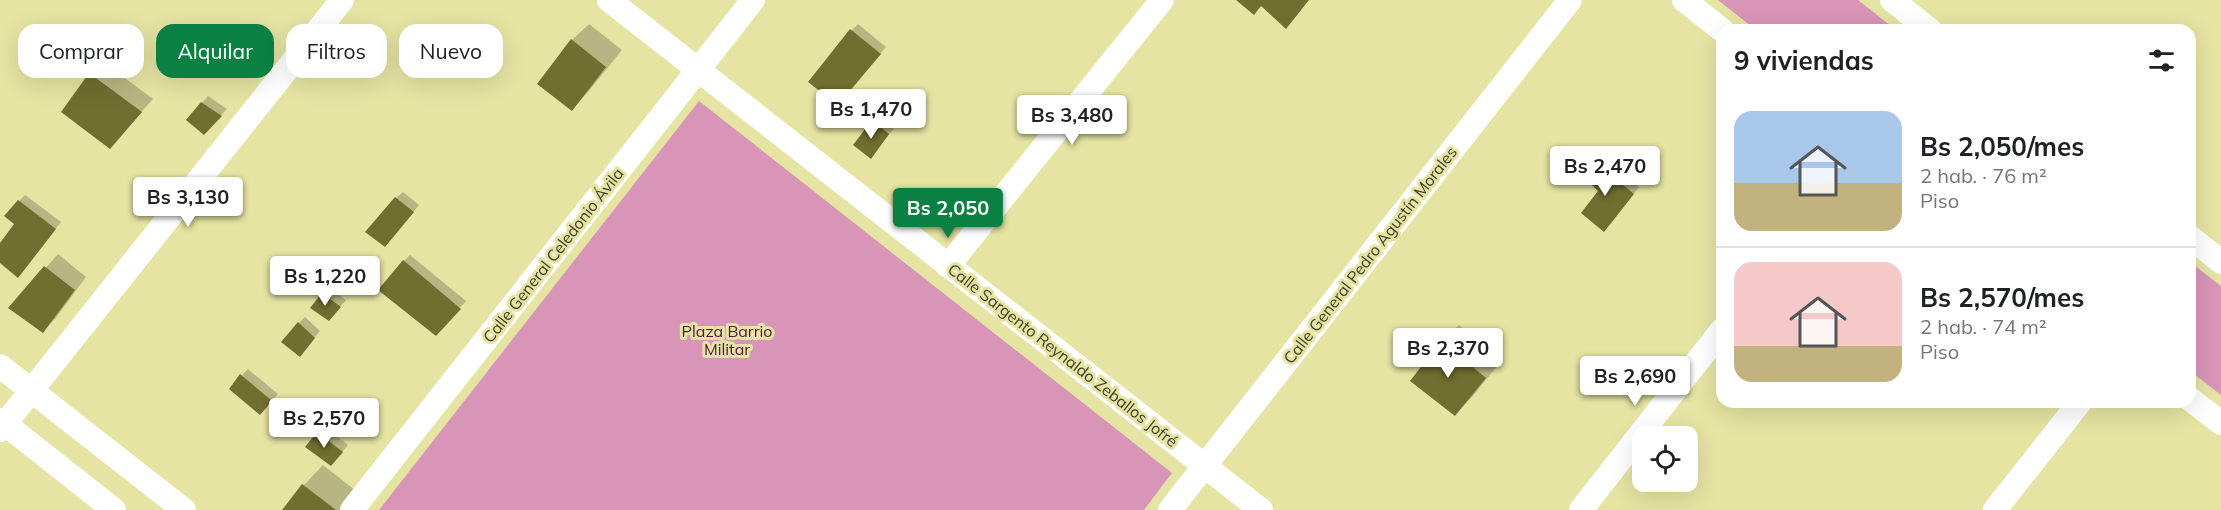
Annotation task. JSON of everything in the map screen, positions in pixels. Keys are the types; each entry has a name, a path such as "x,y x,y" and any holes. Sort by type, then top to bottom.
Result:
{"street":[{"path":"114,510 2,424 342,0"},
{"name":"Calle Sargento Reynaldo Zeballos Jofré","path":"609,0 1261,510"},
{"name":"Calle General Celedonio Ávila","path":"352,510 753,0"},
{"path":"948,266 1162,0"},
{"name":"Calle General Pedro Agustín Morales","path":"1170,510 1570,0"},
{"path":"1684,0 1716,25"},
{"path":"1892,0 1918,24"},
{"path":"2196,242 2221,262"},
{"path":"1581,510 1716,338"},
{"path":"0,366 184,510"},
{"path":"2196,404 2221,423"},
{"path":"1995,510 2075,408"}],"green space":[{"path":"1718,0 1858,0 1888,24 1748,24"},
{"name":"Plaza Barrio Militar","path":"699,101 1172,473 1144,510 379,510"},
{"path":"2196,267 2221,286 2221,395 2196,376"}],"building":[{"path":"1236,0 1309,0 1286,29 1261,6 1254,15"},
{"path":"850,29 881,54 838,105 808,82"},
{"path":"571,39 606,67 572,111 537,84"},
{"path":"85,78 96,78 142,112 110,149 61,112"},
{"path":"201,102 222,116 204,135 186,120"},
{"path":"872,120 889,134 871,159 853,145"},
{"path":"1594,161 1634,194 1604,232 1581,213 1598,191 1583,176"},
{"path":"395,197 414,212 385,247 365,232"},
{"path":"18,200 56,229 18,278 0,263 0,243 14,224 4,216"},
{"path":"403,260 461,309 436,336 378,290"},
{"path":"44,266 75,290 43,333 8,308"},
{"path":"322,293 341,307 329,321 310,308"},
{"path":"298,322 315,338 300,357 281,342"},
{"path":"1441,341 1486,378 1455,416 1410,381"},
{"path":"240,374 272,401 260,415 229,389"},
{"path":"317,432 343,452 331,466 305,447"},
{"path":"302,484 336,510 282,510"}]}
